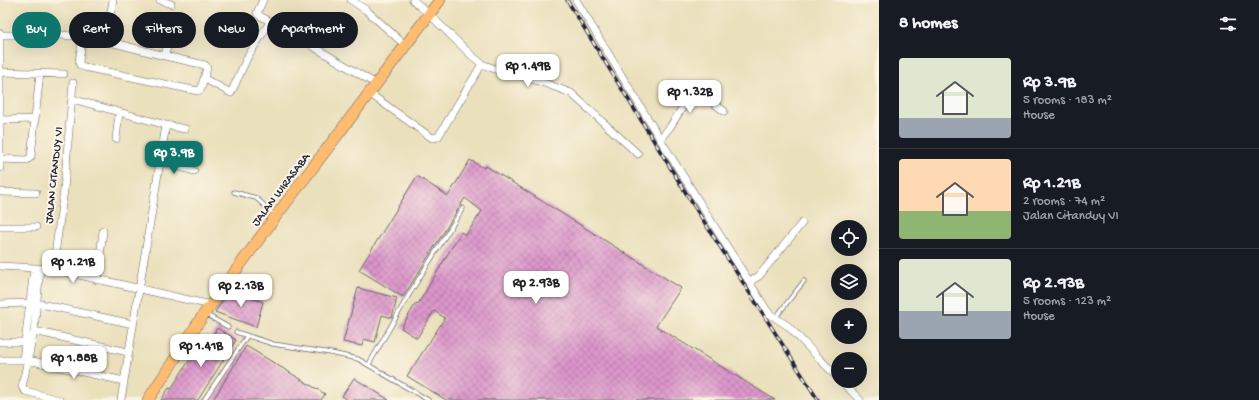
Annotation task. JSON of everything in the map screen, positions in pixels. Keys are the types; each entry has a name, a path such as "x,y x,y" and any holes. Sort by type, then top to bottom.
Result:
{"main road":[{"name":"JALAN WIRASABA","path":"148,400 207,309 440,0"}],"street":[{"path":"111,12 113,0"},
{"path":"160,0 171,4"},
{"path":"263,0 256,13 267,20"},
{"path":"351,0 366,10 405,45"},
{"path":"413,0 482,64 500,71 519,75 547,84 571,94 638,154"},
{"path":"576,0 660,139 766,309 770,314 798,335 831,370"},
{"path":"205,79 231,93 248,56 267,27"},
{"path":"0,168 0,34 69,36"},
{"path":"81,48 79,61 80,65 84,67 198,91 201,90 207,68 205,65 124,46"},
{"path":"165,56 167,48"},
{"path":"316,48 376,84"},
{"path":"369,93 432,138 435,138 438,137 482,64"},
{"path":"0,72 64,74"},
{"path":"0,159 29,160 32,152 34,119 40,73"},
{"name":"JALAN CITANDUY VI","path":"52,269 64,190 73,83"},
{"path":"660,139 677,118 689,97 694,93 700,93 724,111"},
{"path":"72,99 185,130"},
{"path":"116,139 119,113"},
{"path":"0,120 34,119"},
{"path":"121,400 166,125"},
{"path":"160,161 194,171"},
{"path":"0,192 36,193"},
{"path":"749,282 759,276 802,223"},
{"path":"0,227 36,227"},
{"path":"98,280 103,230"},
{"path":"0,266 52,269 139,289 207,309"},
{"path":"26,360 25,342 37,268"},
{"path":"0,304 32,303 133,324"},
{"path":"32,303 34,331 26,360 22,387 25,392 59,400"},
{"path":"34,331 128,352"},
{"path":"0,342 25,342"},
{"path":"0,360 26,360 124,381"},
{"path":"848,388 860,400"}],"lane":[{"path":"234,192 256,198 276,216"},
{"path":"368,364 403,304 463,208"},
{"path":"776,317 804,281"},
{"path":"207,309 228,327"},
{"path":"236,332 273,344 345,355 358,359 428,400"},
{"path":"204,400 247,336"}],"building":[{"path":"470,160 484,168 486,166 681,288 656,326 775,400 446,400 407,376 445,318 434,311 417,338 401,328 416,303 418,304 461,232 466,235 482,211 465,198 403,297 359,270 417,176 448,196"},
{"path":"358,288 397,298 392,318 382,315 375,342 364,339 362,346 343,342"},
{"path":"230,290 263,302 256,327 215,312"},
{"path":"217,328 236,340 198,400 161,400 169,388 171,389 201,342 207,344"},
{"path":"246,346 325,394 321,400 213,400"},
{"path":"354,378 389,400 348,400 342,396"}],"railway":[{"path":"567,0 694,206 818,400"}]}
